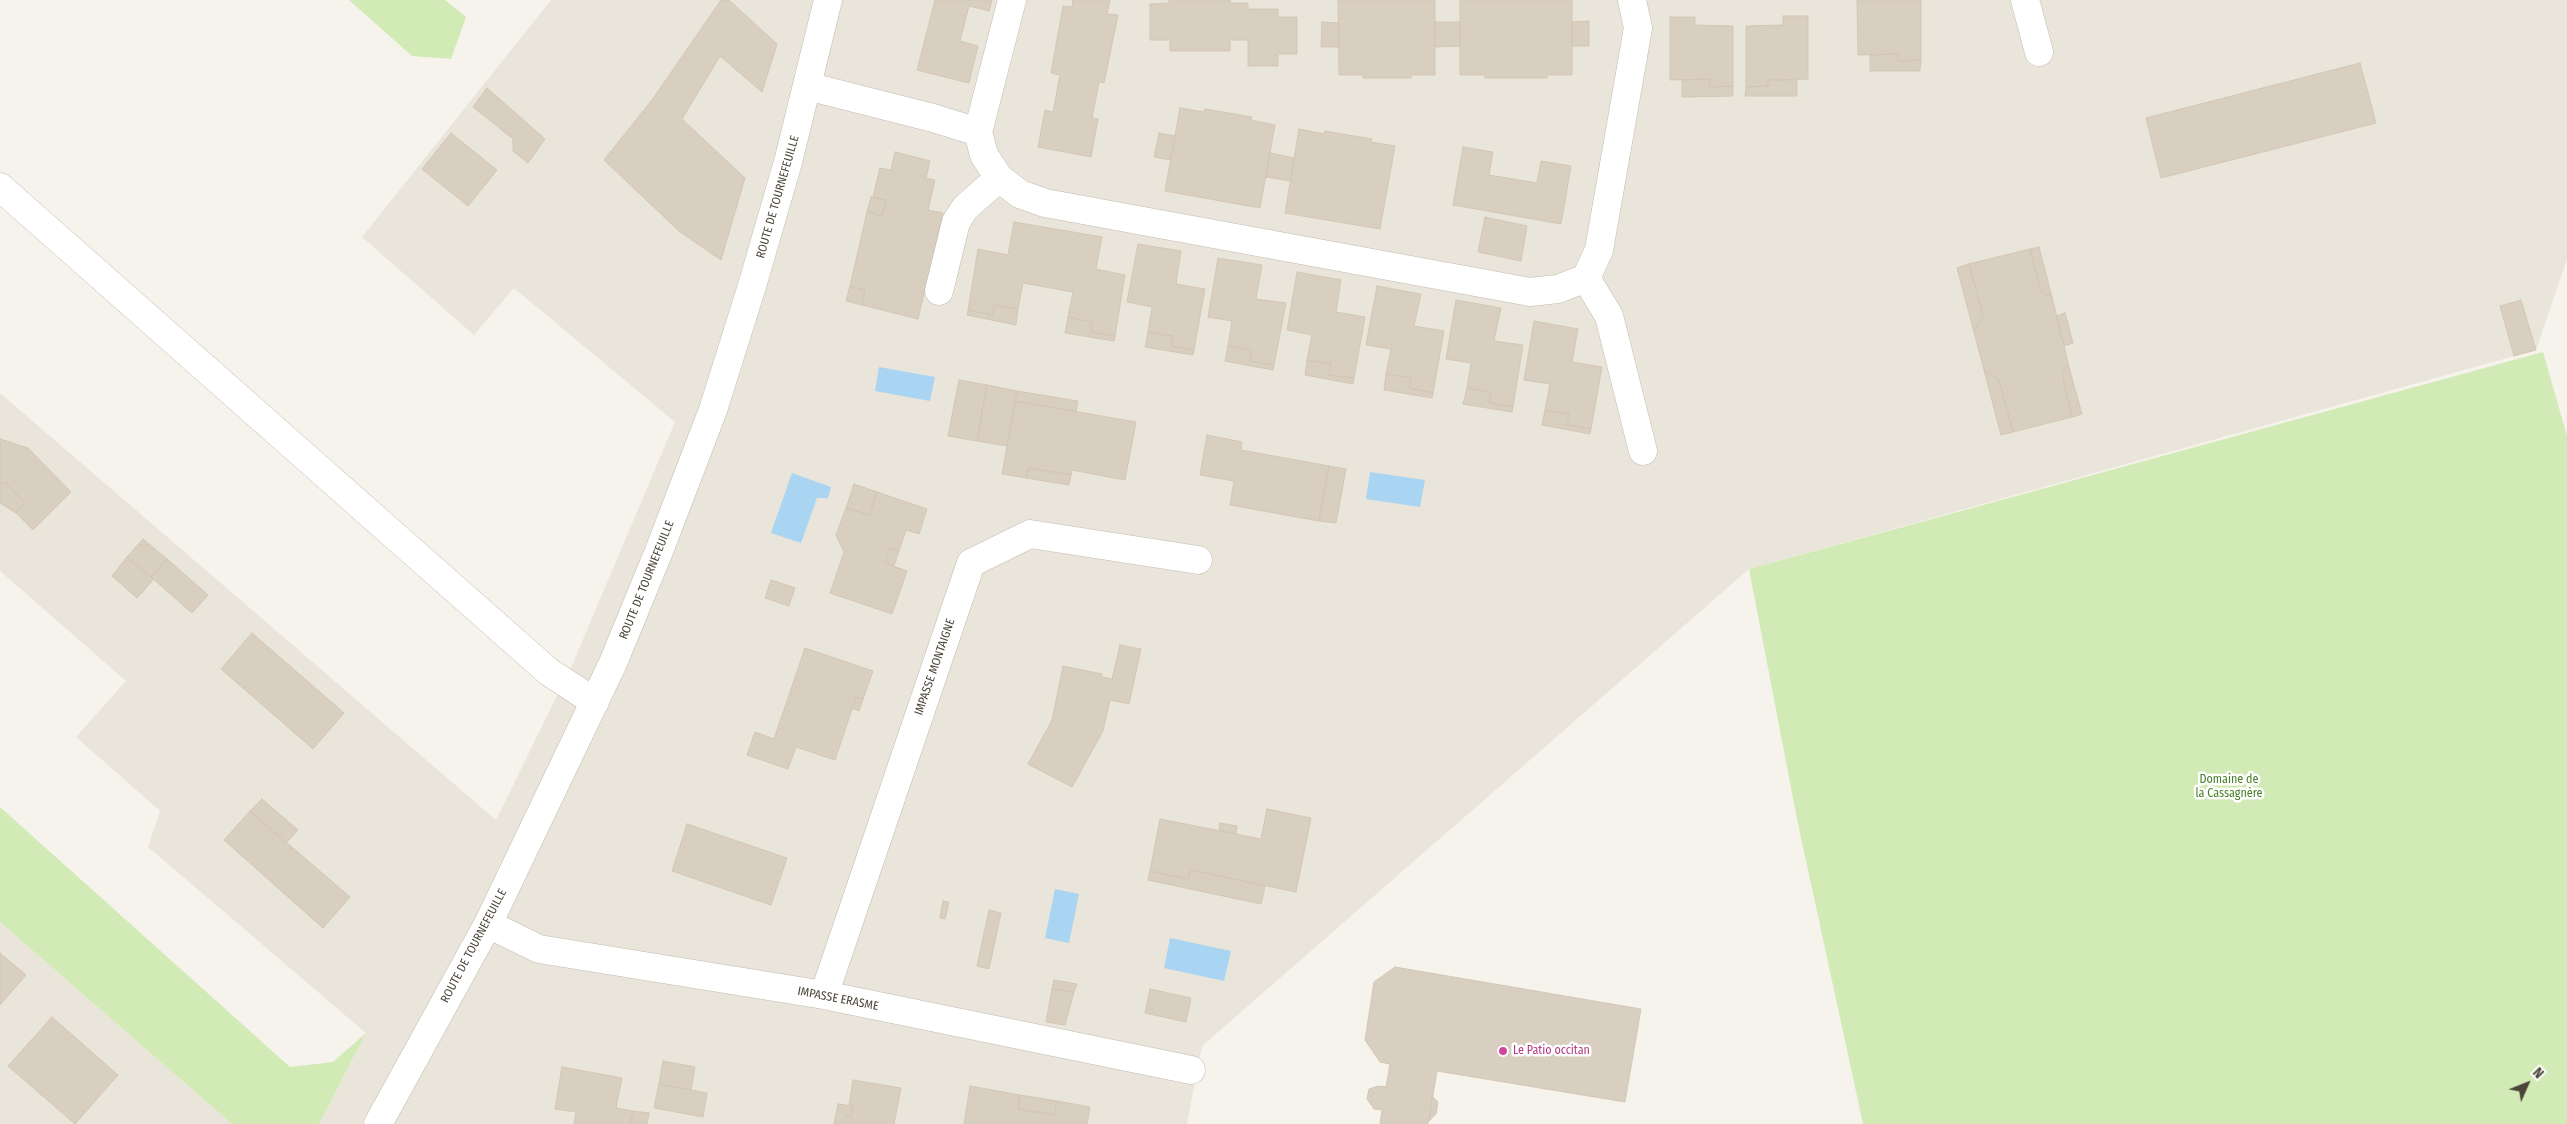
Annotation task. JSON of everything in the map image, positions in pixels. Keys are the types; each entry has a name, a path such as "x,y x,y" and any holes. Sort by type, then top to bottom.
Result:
{"street":[{"name":"ROUTE DE TOURNEFEUILLE","path":"378,1124 488,924 595,702 660,551 713,410 786,171 828,0"},
{"path":"1012,0 978,132 984,155 998,178 1020,194 1045,203 1530,292 1558,289 1586,278 1599,250 1638,28 1632,0"},
{"path":"2025,0 2039,52"},
{"path":"807,86 933,118 978,132"},
{"path":"939,291 956,222 965,208 998,178"},
{"path":"0,187 549,672 595,702"},
{"path":"1586,278 1609,316 1643,451"},
{"name":"IMPASSE MONTAIGNE","path":"824,995 970,563 1030,534 1198,560"},
{"name":"IMPASSE ERASME","path":"488,924 539,949 824,995 1191,1070"}],"shaded area":[{"path":"551,0 2567,0 2567,259 2536,350 1749,569 1202,1046 1187,1124 319,1124 366,1033 148,847 160,811 76,737 126,681 0,571 0,393 496,820 573,663 675,422 514,288 474,335 362,237"},
{"path":"0,922 232,1124 0,1124"}],"green space":[{"path":"349,0 445,0 466,17 451,59 412,56"},
{"name":"Domaine de la Cassagnère","path":"2543,352 2567,436 2567,1124 1863,1124 1797,819 1749,569"},
{"path":"0,807 290,1067 333,1062 366,1033 319,1124 232,1124 0,922"}],"water":[{"path":"879,367 935,377 930,401 875,391"},
{"path":"1370,472 1425,480 1420,507 1366,499"},
{"path":"792,473 831,487 828,498 817,498 801,543 771,533"},
{"path":"1055,889 1079,894 1069,943 1045,938"},
{"path":"1170,938 1231,951 1224,981 1164,968"}],"building":[{"path":"721,0 729,0 777,44 762,92 720,56 682,119 745,178 721,260 680,232 604,160 652,100"},
{"path":"935,0 992,0 989,11 969,6 960,41 978,46 969,83 917,70"},
{"path":"1073,0 1110,0 1107,14 1118,15 1104,83 1099,82 1092,118 1098,119 1091,157 1038,147 1045,110 1053,112 1060,75 1051,73 1063,6 1072,7"},
{"path":"1169,0 1230,0 1230,3 1248,3 1248,9 1278,9 1278,17 1297,17 1297,54 1278,54 1278,66 1248,66 1248,40 1230,40 1230,51 1170,51 1170,40 1150,40 1150,4 1169,3"},
{"path":"1338,0 1435,0 1435,75 1411,75 1411,78 1363,78 1363,75 1339,75"},
{"path":"1460,0 1572,0 1572,75 1547,75 1547,78 1485,78 1485,75 1460,75"},
{"path":"1857,0 1921,0 1921,60 1898,61 1898,54 1858,55"},
{"path":"1783,16 1808,16 1808,79 1768,80 1768,86 1746,87 1746,26 1783,25"},
{"path":"1670,17 1695,17 1695,25 1733,26 1733,86 1710,87 1710,79 1670,80"},
{"path":"1589,21 1589,46 1572,46 1572,22"},
{"path":"1322,22 1339,23 1338,47 1321,47"},
{"path":"1435,22 1460,22 1460,46 1435,47"},
{"path":"1898,54 1898,61 1921,60 1920,71 1870,71 1870,55"},
{"path":"2360,63 2376,123 2161,178 2146,118"},
{"path":"1710,79 1710,87 1733,86 1733,96 1682,97 1682,80"},
{"path":"1768,80 1797,80 1797,96 1745,96 1746,87 1768,86"},
{"path":"487,88 545,139 528,163 513,151 513,139 473,107"},
{"path":"1180,108 1204,112 1205,109 1252,117 1251,120 1275,125 1260,208 1165,191"},
{"path":"1299,129 1324,134 1325,131 1372,139 1371,142 1395,146 1380,229 1285,213"},
{"path":"451,133 497,170 468,206 422,169"},
{"path":"1159,133 1175,136 1171,160 1154,157"},
{"path":"1463,147 1493,152 1489,175 1537,183 1541,161 1571,166 1561,224 1453,205"},
{"path":"895,152 930,161 926,178 935,180 928,210 943,213 918,319 862,305 865,290 850,286 867,212 882,216 886,200 873,197 880,168 891,170"},
{"path":"1270,153 1294,158 1291,181 1266,177"},
{"path":"871,197 886,200 882,216 867,212"},
{"path":"1485,217 1527,226 1521,261 1478,252"},
{"path":"1014,222 1102,237 1096,269 1125,275 1115,336 1091,332 1092,322 1068,317 1073,292 1023,283 1018,309 994,305 993,315 968,310 978,249 1008,255"},
{"path":"1138,244 1181,251 1176,284 1205,289 1194,350 1171,346 1173,336 1148,332 1152,307 1127,302"},
{"path":"2039,247 2052,297 2041,292 2030,249"},
{"path":"2030,249 2041,292 2052,297 2068,364 2062,374 2072,417 2013,432 1999,380 1984,370 1974,332 1983,316 1969,264"},
{"path":"1218,258 1262,265 1256,299 1286,303 1274,365 1250,361 1252,350 1228,346 1232,321 1208,317"},
{"path":"1969,264 1983,316 1974,332 1957,268"},
{"path":"1297,272 1341,280 1336,312 1365,317 1354,378 1329,375 1331,364 1307,360 1312,335 1287,330"},
{"path":"850,286 865,290 862,305 846,301"},
{"path":"1377,286 1421,294 1414,326 1444,331 1433,393 1409,388 1411,378 1386,374 1391,349 1366,345"},
{"path":"1456,300 1501,308 1494,341 1523,345 1513,407 1489,403 1491,392 1467,388 1471,363 1446,359"},
{"path":"2521,300 2536,350 2514,356 2500,306"},
{"path":"994,305 1018,309 1016,325 967,315 968,310 993,315"},
{"path":"2065,313 2073,343 2064,346 2056,316"},
{"path":"1068,317 1092,322 1091,332 1115,336 1114,341 1065,333"},
{"path":"1534,321 1578,329 1572,362 1602,367 1591,429 1567,425 1569,414 1545,410 1550,384 1524,380"},
{"path":"1148,332 1173,336 1171,346 1194,350 1193,355 1145,347"},
{"path":"1228,346 1252,350 1250,361 1274,365 1273,370 1225,361"},
{"path":"1307,360 1331,364 1329,375 1354,378 1353,384 1305,375"},
{"path":"2068,364 2082,414 2072,417 2062,374"},
{"path":"1984,370 1999,380 2013,432 2001,435"},
{"path":"1386,374 1411,378 1409,388 1433,393 1432,398 1384,390"},
{"path":"959,380 987,385 977,441 948,436"},
{"path":"987,385 1017,391 1007,446 977,441"},
{"path":"1467,388 1491,392 1489,403 1513,407 1512,412 1463,404"},
{"path":"1017,391 1078,401 1076,411 1015,401"},
{"path":"1015,401 1136,422 1125,480 1072,470 1071,475 1029,468 1026,478 1002,474"},
{"path":"1545,410 1569,414 1567,425 1591,429 1590,434 1542,425"},
{"path":"1207,435 1242,442 1241,450 1329,466 1319,521 1230,505 1234,481 1200,475"},
{"path":"0,439 28,448 71,492 33,530 16,513 25,503 6,483 0,482"},
{"path":"1329,466 1346,469 1336,523 1319,521"},
{"path":"1029,468 1071,475 1069,485 1026,478"},
{"path":"0,482 6,483 25,503 16,513 0,503"},
{"path":"854,484 877,492 869,515 846,508"},
{"path":"877,492 927,509 919,534 906,530 899,551 890,548 885,563 907,571 892,614 830,593 844,552 836,535 846,508 869,515"},
{"path":"143,539 167,559 151,577 127,557"},
{"path":"890,548 899,551 894,566 885,563"},
{"path":"127,557 153,580 137,598 112,576"},
{"path":"167,559 208,595 192,613 151,577"},
{"path":"771,580 795,588 789,606 765,598"},
{"path":"252,633 344,713 313,749 221,669"},
{"path":"1120,645 1141,649 1129,704 1110,700 1103,731 1072,787 1028,764 1052,720 1063,666 1102,674 1102,677 1112,679"},
{"path":"805,648 873,671 863,699 856,697 835,760 796,747 788,769 747,755 755,732 774,739"},
{"path":"856,697 863,699 859,711 852,708"},
{"path":"262,799 298,830 286,843 250,811"},
{"path":"1267,809 1311,818 1296,892 1191,870 1188,879 1150,871 1160,819 1261,839"},
{"path":"250,811 350,897 323,928 224,840"},
{"path":"1220,823 1237,826 1236,834 1219,830"},
{"path":"687,824 787,858 771,905 672,871"},
{"path":"1191,870 1265,886 1261,904 1148,880 1150,871 1188,879"},
{"path":"943,901 949,902 945,919 940,918"},
{"path":"989,910 1001,913 989,969 977,966"},
{"path":"0,953 26,975 0,1005"},
{"name":"Le Patio occitan","path":"1395,967 1641,1009 1625,1102 1437,1071 1428,1124 1380,1124 1382,1110 1374,1109 1367,1099 1369,1089 1378,1086 1386,1087 1390,1064 1380,1062 1365,1040 1374,982"},
{"path":"1054,980 1077,984 1074,992 1052,989"},
{"path":"1052,989 1074,992 1065,1025 1046,1022"},
{"path":"1150,989 1191,998 1186,1022 1145,1013"},
{"path":"52,1017 118,1075 75,1124 8,1066"},
{"path":"663,1061 695,1067 691,1090 659,1084"},
{"path":"562,1067 622,1078 616,1108 633,1111 630,1124 574,1124 576,1112 555,1109"},
{"path":"853,1080 901,1088 894,1124 845,1124 846,1115 851,1116 853,1106 849,1105"},
{"path":"659,1084 707,1093 703,1117 654,1108"},
{"path":"970,1086 1020,1095 1018,1109 1054,1115 1057,1101 1090,1107 1087,1124 964,1124"},
{"path":"1020,1095 1057,1101 1054,1115 1018,1109"},
{"path":"1432,1096 1438,1102 1436,1114 1429,1121"},
{"path":"838,1104 853,1106 851,1116 846,1115 845,1124 834,1124"},
{"path":"633,1111 649,1113 647,1124 630,1124"}],"place":[{"name":"Le Patio occitan","path":"1503,1051"}]}
